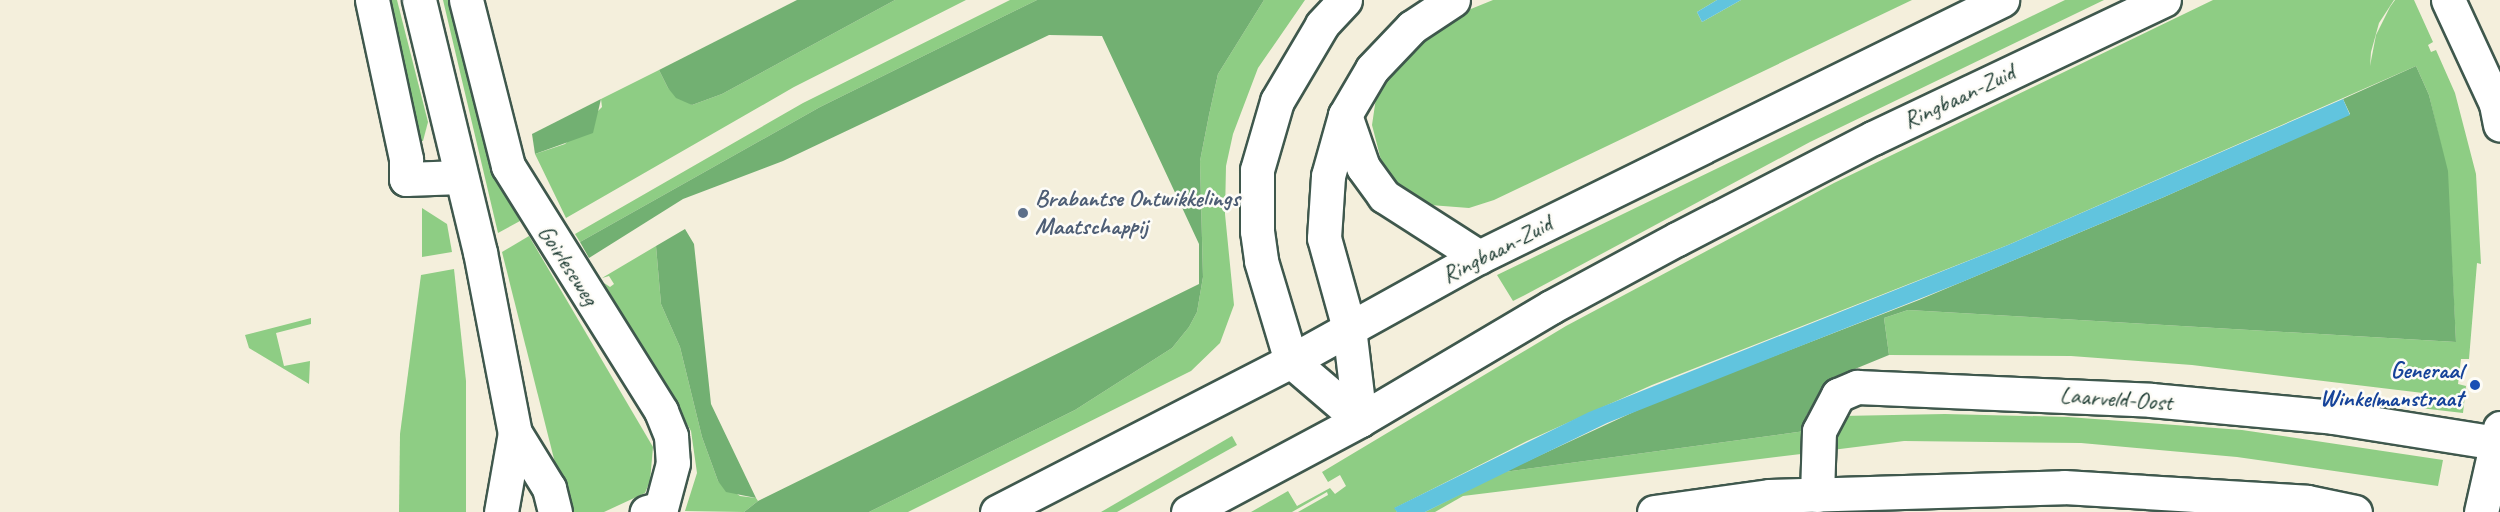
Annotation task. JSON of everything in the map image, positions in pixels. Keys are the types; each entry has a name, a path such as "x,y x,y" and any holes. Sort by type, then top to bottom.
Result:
{"street":[{"path":"372,0 406,159 406,179 461,177"},
{"path":"419,0 480,252 515,433 549,488 555,512"},
{"name":"Goirleseweg","path":"466,0 508,166 661,411 671,436 673,463 661,508 647,512"},
{"path":"1345,0 1316,34 1277,101 1257,170 1257,231 1261,261 1291,361 1360,420"},
{"path":"1360,420 1349,328 1324,238 1323,207 1345,114 1390,45 1453,0"},
{"name":"Ringbaan-Zuid","path":"997,512 1291,361 1479,256 2002,0"},
{"name":"Ringbaan-Zuid","path":"1188,512 1360,420 1551,307 1677,239 1874,138 2164,0"},
{"path":"2448,0 2496,104 2500,124"},
{"path":"1345,114 1363,167 1383,196 1479,256"},
{"name":"Laarveld-Oost","path":"1817,495 1819,431 1838,395 1857,387 2151,400 2499,435"},
{"path":"501,512 515,433"},
{"path":"2481,512 2499,435"},
{"path":"1654,512 1770,496 2064,487 2307,502 2355,512"}],"green space":[{"path":"382,0 397,0 428,122 423,141 417,141"},
{"path":"443,0 455,0 503,189 520,221 498,233"},
{"path":"797,0 895,0 722,94 692,105 676,98 668,88 659,70"},
{"path":"895,0 966,0 794,87 566,218 535,154 565,144 602,107 601,99 659,70 668,88 692,105 722,94"},
{"path":"1010,0 1037,0 820,107 580,242 575,234 803,103"},
{"path":"1037,0 1264,0 1218,74 1200,161 1203,277 1197,312 1189,327 1172,348 1075,410 869,512 744,512 758,501 1199,284 1199,244 1102,36 1049,35 783,161 683,199 589,258 580,242 820,107"},
{"path":"1264,0 1305,0 1258,68 1233,134 1226,166 1225,214 1234,305 1220,343 1191,371 908,512 869,512 1075,410 1172,348 1189,327 1197,312 1203,277 1200,161 1218,74"},
{"path":"1493,0 1717,0 1697,12 1702,22 1741,0 1912,0 1494,200 1469,208 1430,205 1398,185 1382,164 1372,125 1376,98 1387,74 1425,35 1461,13"},
{"path":"2065,0 2104,0 1810,142 1513,301 1497,275"},
{"path":"2213,0 2394,0 2379,23 2371,52 2370,66 2376,35 2390,7 2395,0 2414,0 2433,42 2428,45 2431,52 2436,50 2455,93 2476,174 2481,264 2477,263 2469,359 2461,359 2458,384 2466,386 2463,413 2420,408 2423,393 2192,365 2071,356 1889,355 1884,318 1908,310 2456,342 2447,171 2429,95 2416,66 2008,245 1652,385 1527,441 1395,508 1397,512 1298,512 1328,495 1327,492 1292,512 1251,512 1288,491 1297,506 1330,488 1335,494 1346,486 1340,475 1328,482 1322,472 1566,326 1834,183"},
{"path":"2416,66 2429,95 2448,171 2456,342 1908,310 1884,318 1889,355 1828,380 1806,416 1812,416 1805,431 1504,472 1653,403 1919,300 2164,197 2350,114 2343,99"},
{"path":"601,99 593,133 535,154 532,134"},
{"path":"422,208 447,224 452,252 422,257"},
{"path":"685,229 694,244 711,404 756,498 726,492 718,481 702,437 680,347 661,304 656,246"},
{"path":"529,236 653,447 650,481 645,493 604,512 570,512 555,463 502,252"},
{"path":"656,246 661,304 680,347 702,437 718,481 740,496 756,498 758,501 744,512 685,511 697,473 691,431 604,283 610,287 614,284 609,276 602,278"},
{"path":"454,269 466,381 466,512 399,512 400,434 421,275"},
{"path":"311,318 311,324 276,333 284,366 310,361 309,384 249,348 245,335"},
{"path":"1945,414 2068,417 2242,430 2443,460 2438,486 2237,457 2081,443 1904,441 1832,450 1831,434 1841,416"},
{"path":"1805,431 1801,454 1463,496 1435,512 1425,512 1504,472"},
{"path":"1232,436 1237,445 1117,512 1101,512"}],"water":[{"path":"1717,0 1741,0 1702,22 1697,12"},
{"path":"2343,99 2350,115 2164,197 1962,282 1607,423 1425,512 1397,512 1394,508 1589,412 2008,245"}],"place":[{"name":"Brabantse Ontwikkelings Maatschappij","path":"1023,213"},
{"name":"Generaal Winkelmanstraat","path":"2475,385"}]}
